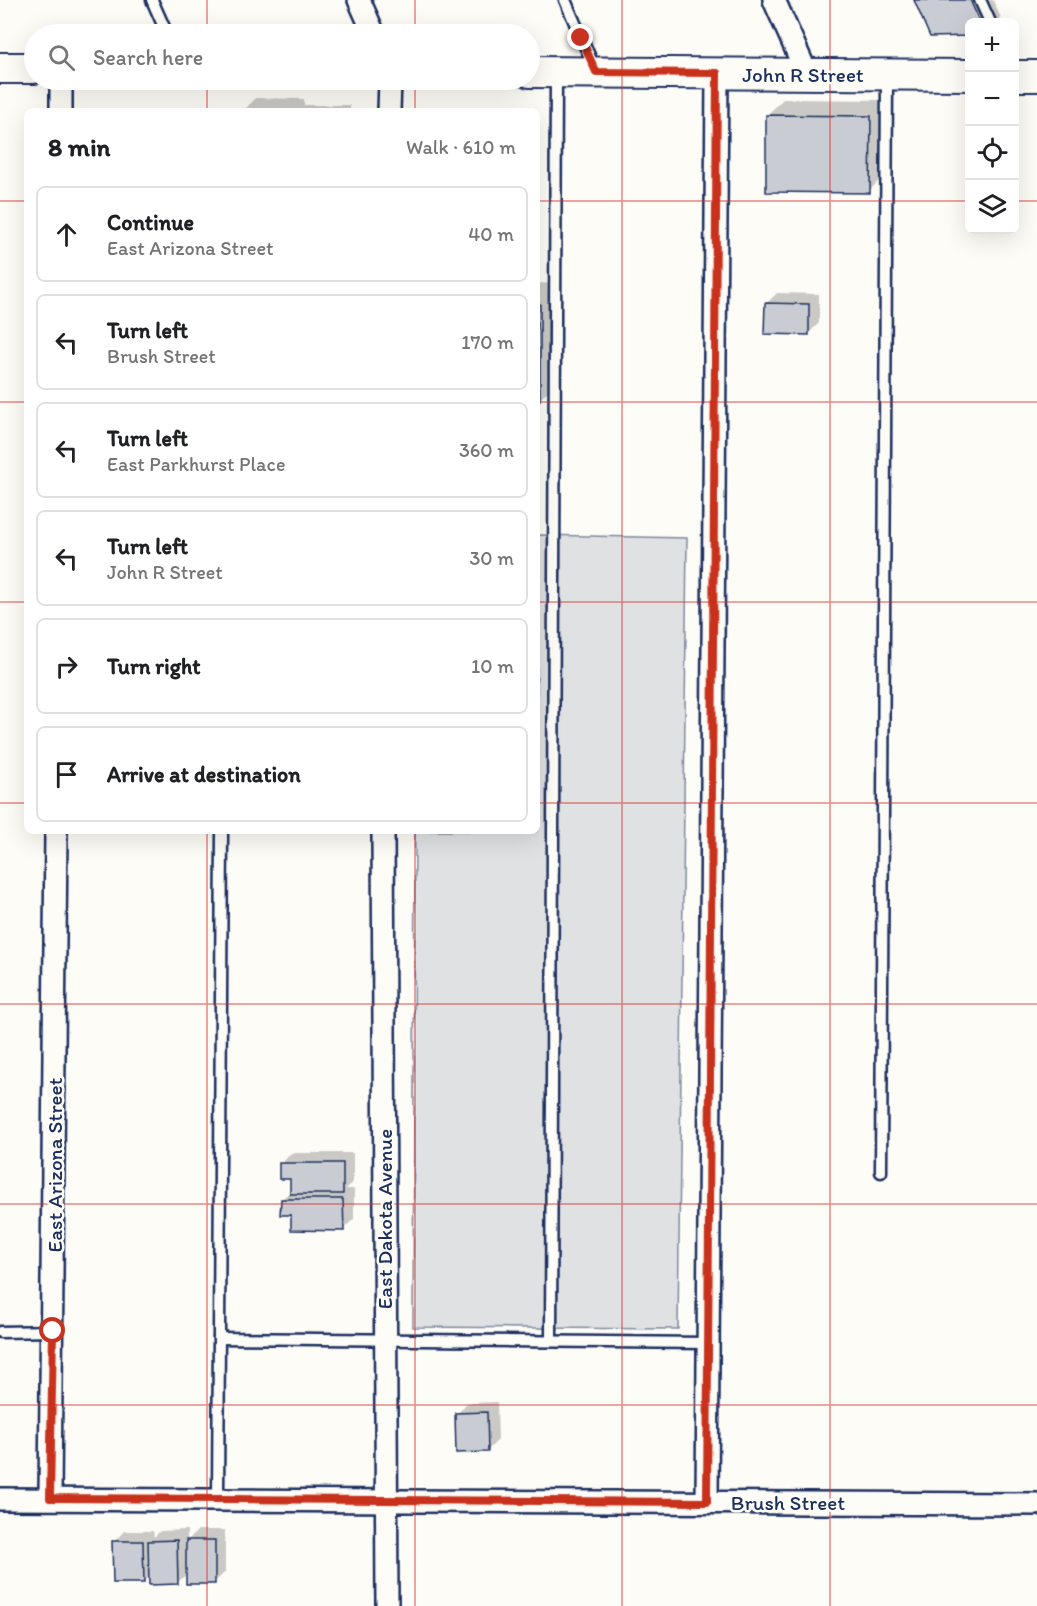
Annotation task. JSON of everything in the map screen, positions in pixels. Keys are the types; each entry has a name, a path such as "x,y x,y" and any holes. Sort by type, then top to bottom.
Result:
{"main road":[{"path":"0,68 24,68"},
{"name":"John R Street","path":"543,72 965,75"},
{"path":"1019,76 1037,76"}],"street":[{"path":"359,0 370,24"},
{"path":"774,0 807,74"},
{"path":"707,1502 717,73"},
{"path":"61,90 61,108"},
{"path":"389,108 390,90"},
{"name":"East Arizona Street","path":"50,1498 56,834"},
{"name":"East Dakota Avenue","path":"383,834 387,1606"},
{"name":"Brush Street","path":"0,1499 1037,1504"}],"lane":[{"path":"152,0 163,24"},
{"path":"564,0 596,72"},
{"path":"980,0 988,18"},
{"path":"543,72 551,1341"},
{"path":"881,1172 887,75"},
{"path":"218,1499 222,834"},
{"path":"0,1332 53,1331"},
{"path":"219,1338 708,1343"}],"shaded area":[{"path":"540,535 687,538 678,1329 413,1327 415,834 540,834"}],"building":[{"path":"914,0 970,0 978,18 965,18 965,36 930,37"},
{"path":"766,115 871,116 870,193 766,192"},
{"path":"765,303 809,304 809,335 764,334"},
{"path":"279,1163 343,1163 343,1194 290,1194 290,1179 279,1179"},
{"path":"281,1199 343,1199 344,1231 291,1230 291,1215 280,1215"},
{"path":"487,1412 488,1452 456,1453 455,1413"},
{"path":"177,1540 178,1584 149,1585 148,1541"},
{"path":"186,1540 215,1540 215,1584 186,1584"},
{"path":"112,1541 143,1541 144,1583 113,1583"}],"route":[{"path":"53,1331 50,1498 707,1502 717,73 596,72 581,38"}]}
